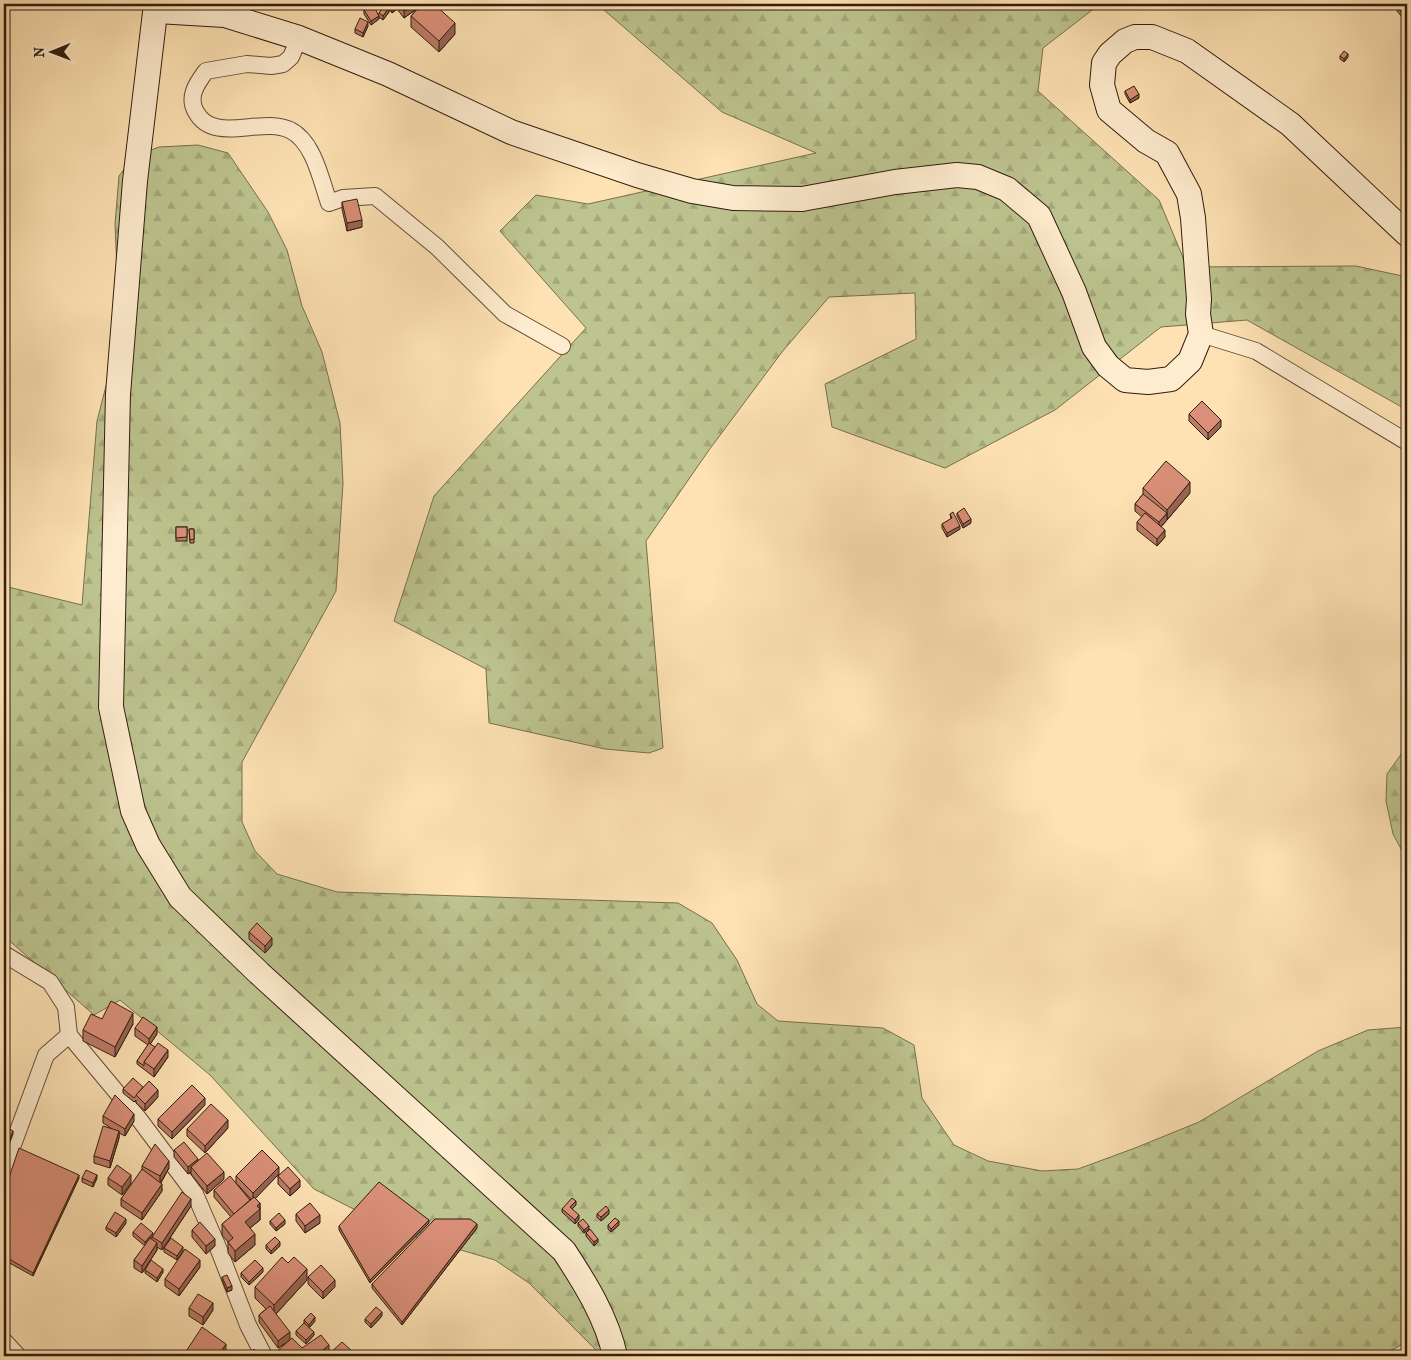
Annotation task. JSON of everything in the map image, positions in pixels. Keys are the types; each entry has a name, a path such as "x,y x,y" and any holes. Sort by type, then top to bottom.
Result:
{"street":[{"path":"615,1356 613,1346 589,1290 564,1251 259,973 180,897 148,845 134,811 111,706 118,394 135,181 156,7 225,15 299,38 388,74 511,132 637,175 692,191 733,198 802,199 896,182 957,176 978,177 1007,189 1039,216 1074,292 1094,347 1108,366 1125,380 1148,382 1171,379 1190,361 1202,334 1198,314 1199,299 1193,218 1189,194 1167,153 1146,141 1109,110 1103,90 1104,63 1110,54 1125,41 1135,37 1152,37 1187,51 1290,124 1407,234"},
{"path":"299,38 291,57 283,64 271,66 247,64 206,71 197,83 192,96 193,108 199,118 209,126 225,128 270,126 289,130 302,140 311,154 329,203 343,198 375,196 437,247 505,314 562,346"},
{"path":"1202,334 1256,351 1407,442"},
{"path":"4,954 50,982 66,1007 69,1035 139,1118 195,1194 248,1325 264,1356"},
{"path":"4,1169 46,1055 69,1035"},
{"path":"4,1342 18,1356"}],"green space":[{"path":"597,4 1100,4 1043,48 1038,91 1159,200 1187,267 1356,266 1407,277 1407,410 1247,320 1161,327 1055,410 945,468 832,427 825,384 916,339 915,293 829,297 782,352 709,450 646,541 663,748 649,753 605,749 489,723 486,669 394,621 434,496 586,328 500,231 536,195 588,204 816,153 722,112"},
{"path":"198,145 228,153 268,212 287,250 302,306 322,352 340,423 343,483 336,591 242,762 242,822 255,851 277,874 337,892 678,903 712,923 737,960 757,1004 778,1021 883,1028 914,1045 922,1098 954,1145 988,1161 1042,1171 1078,1169 1135,1148 1199,1122 1318,1051 1368,1030 1407,1027 1407,1342 1380,1356 602,1356 529,1283 495,1260 399,1232 314,1189 210,1075 120,1000 94,1015 4,936 4,586 82,605 97,421 107,382 117,271 115,224 119,176 133,157 159,147"},
{"path":"1407,746 1407,860 1393,834 1386,801 1387,774"}],"building":[{"path":"399,4 414,4 404,11"},
{"path":"422,4 434,4 455,23 439,41 411,16"},
{"path":"1404,4 1407,8 1402,13 1397,8"},
{"path":"373,5 379,16 371,21 364,10"},
{"path":"384,5 389,8 383,16 379,13"},
{"path":"360,18 368,22 363,33 355,29"},
{"path":"1344,51 1348,54 1344,59 1340,56"},
{"path":"1134,86 1139,94 1130,100 1125,91"},
{"path":"357,199 362,220 347,223 342,202"},
{"path":"1202,401 1221,420 1208,433 1189,414"},
{"path":"1166,461 1190,482 1167,510 1143,488"},
{"path":"1143,494 1167,513 1159,522 1135,504"},
{"path":"964,508 971,519 963,524 957,513"},
{"path":"953,512 960,526 947,533 942,524 952,518 950,514"},
{"path":"1145,513 1165,530 1157,539 1137,522"},
{"path":"176,527 187,527 187,537 176,538"},
{"path":"189,529 194,529 194,539 190,540"},
{"path":"257,923 272,938 265,946 249,932"},
{"path":"111,1001 133,1013 115,1047 83,1030 91,1014 102,1019"},
{"path":"143,1017 157,1027 149,1039 135,1028"},
{"path":"149,1043 155,1047 144,1062 144,1066 137,1061"},
{"path":"158,1043 168,1050 154,1069 144,1062"},
{"path":"133,1078 143,1087 134,1098 123,1089"},
{"path":"149,1081 158,1090 145,1104 136,1095"},
{"path":"192,1085 205,1098 172,1132 158,1119"},
{"path":"115,1095 134,1114 125,1129 103,1116"},
{"path":"211,1104 228,1120 205,1146 187,1129"},
{"path":"4,1126 13,1131 4,1155"},
{"path":"103,1126 119,1131 110,1161 94,1156"},
{"path":"184,1142 198,1159 188,1167 174,1150"},
{"path":"155,1144 169,1161 160,1176 142,1166"},
{"path":"19,1148 79,1175 33,1273 4,1256 4,1192"},
{"path":"262,1150 279,1167 253,1193 236,1176"},
{"path":"207,1153 224,1172 207,1186 191,1167"},
{"path":"117,1165 131,1175 122,1187 108,1178"},
{"path":"288,1167 300,1180 290,1189 278,1176"},
{"path":"142,1169 162,1184 142,1213 121,1199"},
{"path":"86,1170 97,1175 93,1183 82,1178"},
{"path":"230,1176 250,1200 234,1214 214,1190"},
{"path":"379,1182 429,1220 370,1280 339,1226"},
{"path":"182,1192 191,1199 162,1243 152,1237"},
{"path":"254,1197 260,1203 257,1206 260,1209 245,1222 255,1234 235,1251 228,1242 233,1238 222,1224"},
{"path":"572,1198 576,1201 570,1207 579,1215 575,1220 562,1209"},
{"path":"310,1203 320,1215 305,1226 296,1214"},
{"path":"606,1206 609,1210 601,1217 597,1214"},
{"path":"115,1212 126,1219 116,1233 106,1227"},
{"path":"279,1213 285,1220 276,1228 270,1221"},
{"path":"615,1218 619,1221 611,1229 608,1225"},
{"path":"435,1219 470,1219 477,1224 402,1322 372,1284"},
{"path":"583,1219 589,1226 584,1230 578,1223"},
{"path":"200,1222 215,1239 206,1246 192,1230"},
{"path":"141,1223 153,1233 145,1242 133,1232"},
{"path":"590,1229 598,1239 594,1242 586,1233"},
{"path":"275,1237 280,1242 271,1251 266,1245"},
{"path":"150,1238 157,1243 142,1266 134,1260"},
{"path":"171,1238 183,1247 177,1256 164,1248"},
{"path":"185,1249 200,1260 179,1289 165,1279"},
{"path":"282,1257 288,1263 294,1257 307,1269 274,1305 255,1287"},
{"path":"1407,1259 1407,1267 1403,1262"},
{"path":"151,1260 163,1269 157,1278 145,1270"},
{"path":"255,1260 263,1268 249,1282 241,1273"},
{"path":"321,1265 335,1280 323,1292 308,1277"},
{"path":"227,1275 232,1286 227,1288 222,1277"},
{"path":"198,1294 213,1303 203,1317 189,1308"},
{"path":"270,1306 290,1332 278,1341 259,1315"},
{"path":"376,1307 382,1312 371,1324 365,1319"},
{"path":"311,1313 315,1317 309,1325 304,1320"},
{"path":"304,1323 314,1332 306,1340 296,1331"},
{"path":"202,1327 226,1344 218,1356 183,1356"},
{"path":"321,1335 329,1345 316,1356 279,1356 276,1352 292,1338 302,1348"},
{"path":"342,1342 352,1351 348,1356 327,1356"},
{"path":"254,1349 261,1356 247,1356"}]}
